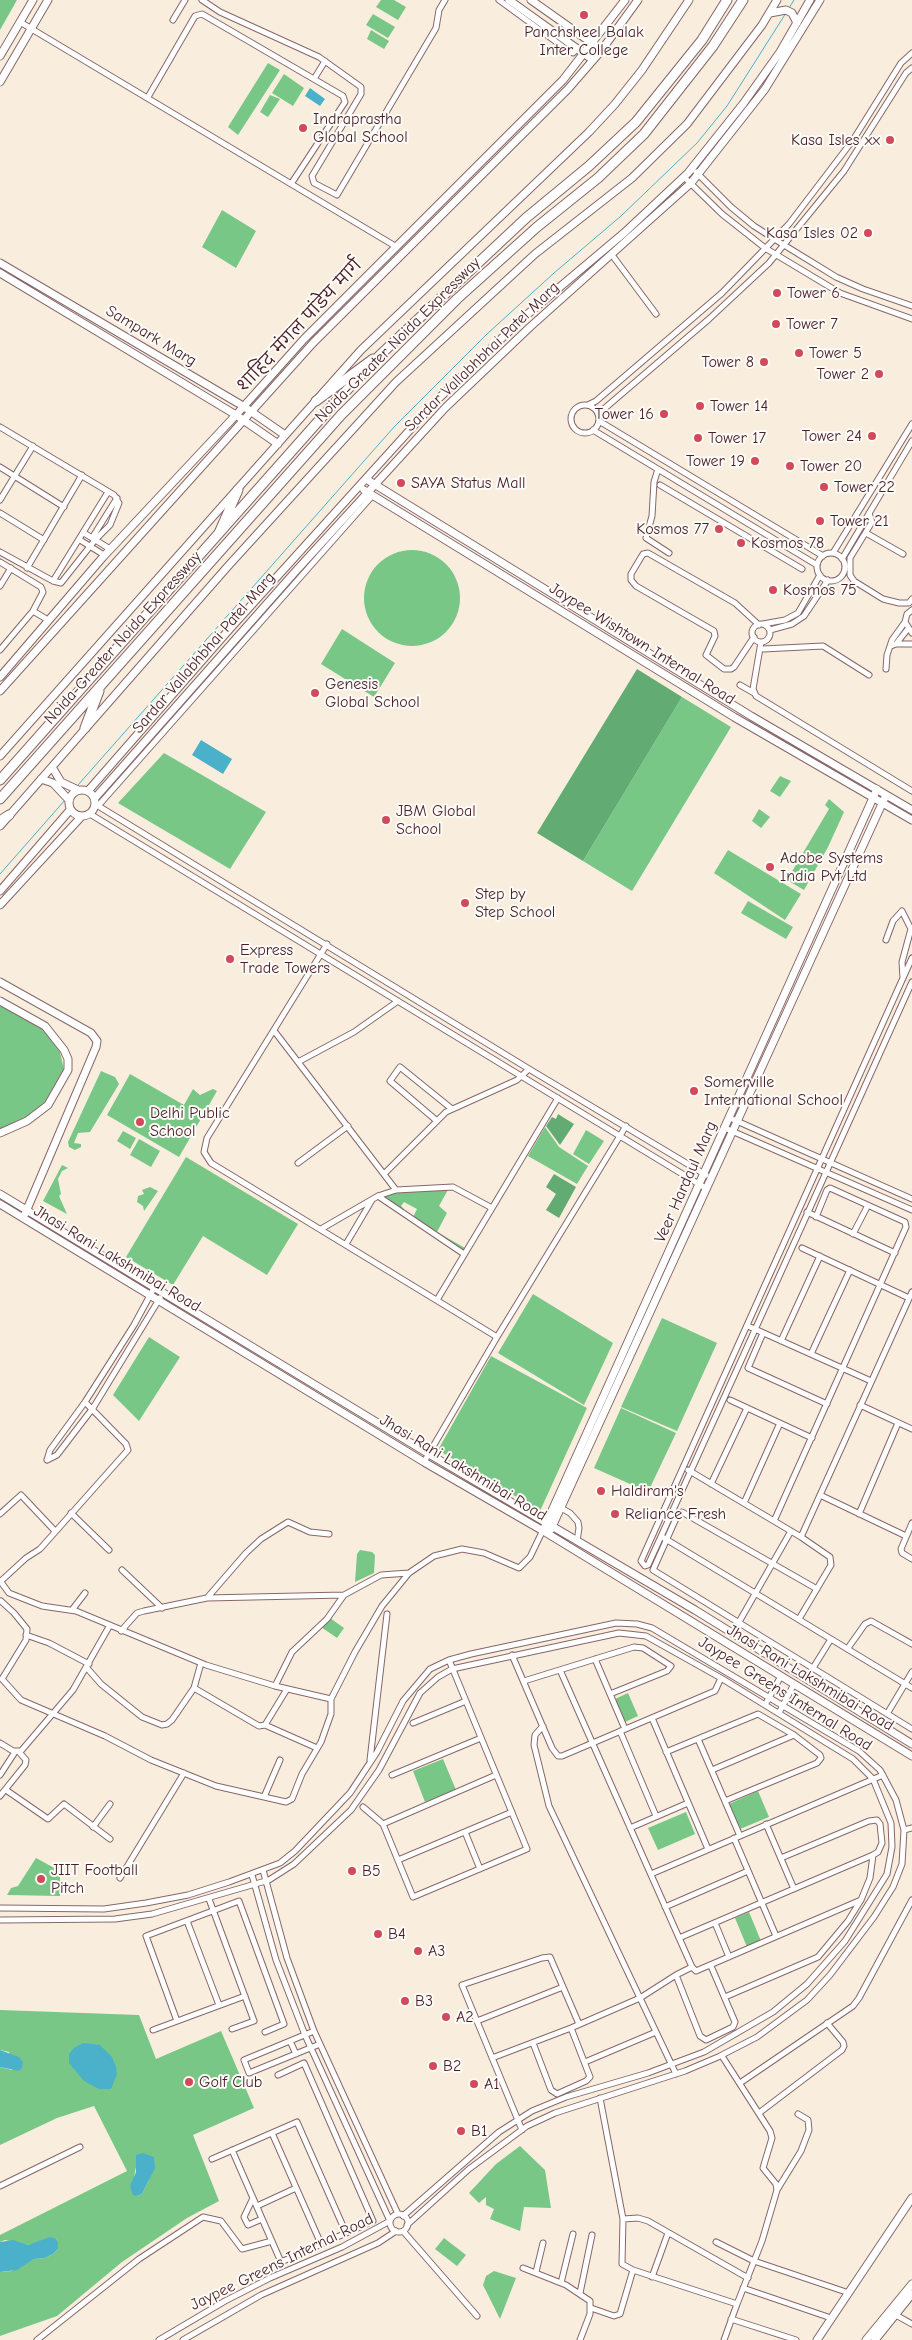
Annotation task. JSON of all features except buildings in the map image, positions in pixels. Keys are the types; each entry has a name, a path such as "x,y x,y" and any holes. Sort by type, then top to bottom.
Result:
{"highway":[{"name":"Noida-Greater Noida Expressway","path":"0,780 380,355 526,218 589,166 636,122 702,40 727,0"},
{"name":"Noida-Greater Noida Expressway","path":"0,800 341,415 382,372 464,293 537,227 598,178 644,134 713,46 743,0"},
{"path":"316,401 361,366 380,355"},
{"path":"218,536 238,490"},
{"path":"85,728 101,686"},
{"path":"0,821 9,815"}],"street":[{"path":"0,56 33,0"},
{"path":"0,82 48,0"},
{"path":"173,20 185,0"},
{"path":"202,0 220,12 296,45 325,61 361,87 362,91 312,176 314,183 336,195 436,28 439,10 445,0"},
{"path":"499,0 570,52 581,51"},
{"path":"509,0 593,60"},
{"path":"531,0 601,51"},
{"name":"शाहिद मंगल पांडेय मार्ग","path":"0,677 104,555 236,415 304,338 563,80 581,51 592,44 625,0"},
{"path":"0,691 313,343 568,89 601,51 638,0"},
{"path":"0,756 361,350 590,132 642,70 689,0"},
{"name":"Sardar Vallabhbhai Patel Marg","path":"88,791 227,632 437,400 523,318 624,233 684,177 743,104 780,52 810,0"},
{"name":"Sardar Vallabhbhai Patel Marg","path":"90,814 96,803 370,494 374,485 422,431 485,368 691,183 765,90 820,0"},
{"path":"0,826 309,476 396,382 535,254 660,153 713,92 770,13 775,1"},
{"path":"770,13 789,12 796,22"},
{"path":"148,97 198,14 206,15 343,96 345,99 291,184"},
{"path":"20,22 395,246"},
{"path":"588,405 598,414 599,421 594,430 583,433 578,431 572,422 577,408 596,401 722,293 789,224 853,140 901,64 912,53"},
{"path":"314,79 325,61"},
{"path":"598,414 709,319 776,255 838,178 906,73 912,68"},
{"path":"692,168 731,207 774,239 836,277 863,289 912,306"},
{"path":"830,170 838,178"},
{"path":"684,177 722,214 776,255 840,292 912,319"},
{"path":"612,255 656,314"},
{"name":"Sampark Marg","path":"0,263 244,406 285,435"},
{"name":"Sampark Marg","path":"0,274 236,415 278,444"},
{"path":"599,421 823,556"},
{"path":"817,565 823,556 833,553 912,424"},
{"path":"0,427 82,475 117,498 119,506 115,517 107,530 94,539"},
{"path":"594,430 817,565 820,575 828,580 834,580 843,574 844,564 842,559 833,553"},
{"path":"842,559 912,441"},
{"path":"0,500 33,446"},
{"path":"0,467 64,507"},
{"path":"658,469 654,482 652,516 646,538 669,553"},
{"path":"654,491 665,473"},
{"path":"27,568 82,475"},
{"name":"Jaypee Wishtown Internal Road","path":"366,479 751,716 912,810"},
{"path":"660,484 802,569"},
{"name":"Jaypee Wishtown Internal Road","path":"360,487 734,717 912,820"},
{"path":"53,581 108,492"},
{"path":"0,552 53,581 64,582 91,547 117,498"},
{"path":"0,513 44,540"},
{"path":"869,513 872,522 849,563 850,575 854,581 883,599 899,604 909,603 912,599"},
{"path":"84,533 110,549"},
{"path":"866,533 903,554"},
{"path":"80,540 104,555"},
{"path":"820,575 798,613 785,620 761,624 754,629 754,637 731,670 724,669 706,655 715,636 714,630 636,586 631,580 631,574 643,554 648,553 734,603 761,624 770,630 792,624 804,616 828,580"},
{"path":"0,562 42,590 43,595 33,612 0,650"},
{"path":"0,586 10,568"},
{"path":"886,669 893,645 907,614 912,610"},
{"path":"33,612 48,620"},
{"path":"893,645 910,631 905,622"},
{"path":"754,693 761,645 769,638 770,630"},
{"path":"754,637 761,645 823,646 869,675"},
{"path":"893,645 912,644"},
{"path":"740,685 912,791"},
{"path":"52,767 61,782 78,790 88,791 96,803 528,1069 712,1178"},
{"path":"0,891 70,810 69,800 53,783 41,779"},
{"name":"Veer Hardaul Marg","path":"546,1532 877,789"},
{"path":"69,800 78,790"},
{"name":"Veer Hardaul Marg","path":"550,1524 561,1508 886,795"},
{"path":"70,810 80,817"},
{"path":"0,905 15,894 80,817 90,814 707,1188"},
{"path":"886,940 894,921 903,909 911,929 902,962 903,979"},
{"path":"327,944 207,1138 204,1152 211,1163 497,1337"},
{"path":"816,1590 685,1512 678,1514 648,1565 645,1566 641,1561 912,958"},
{"path":"0,982 91,1033 96,1041 96,1047 23,1218"},
{"path":"912,982 690,1471 653,1571 912,1729"},
{"path":"0,1000 45,1026 64,1050 68,1059 68,1070 48,1105 27,1122 0,1133"},
{"path":"298,1062 354,1032 398,1001"},
{"path":"274,1032 385,1173 396,1190"},
{"path":"437,1120 391,1083 391,1077 400,1067 452,1110"},
{"path":"385,1173 437,1120 452,1110 522,1077 528,1069"},
{"path":"437,1300 558,1098"},
{"path":"730,1118 912,1199"},
{"path":"298,1163 348,1126"},
{"path":"424,1462 497,1337 626,1126"},
{"path":"725,1128 912,1210"},
{"path":"322,1229 378,1196 396,1190 453,1187 492,1208"},
{"path":"774,1521 895,1253 906,1224 830,1188 827,1190 816,1217"},
{"name":"Jhasi Rani Lakshmibai Road","path":"0,1194 424,1462 546,1532 912,1756"},
{"path":"378,1196 464,1254"},
{"path":"346,1244 372,1200"},
{"name":"Jhasi Rani Lakshmibai Road","path":"0,1204 152,1291"},
{"path":"853,1234 868,1205"},
{"path":"808,1212 895,1253"},
{"path":"802,1248 909,1298"},
{"path":"781,1341 820,1256"},
{"path":"811,1354 850,1270"},
{"path":"152,1291 134,1325 85,1402 50,1450 47,1460 56,1455 93,1408 161,1297"},
{"path":"801,1537 912,1292"},
{"name":"Jhasi Rani Lakshmibai Road","path":"161,1297 695,1610 912,1744"},
{"path":"748,1326 871,1381"},
{"path":"763,1333 748,1368 827,1404"},
{"path":"730,1400 812,1438"},
{"path":"85,1402 93,1408 126,1444 128,1450 36,1552 26,1558 1,1582 9,1593 42,1606 72,1610 201,1663 275,1686 331,1699"},
{"path":"860,1405 912,1429"},
{"path":"711,1484 747,1408"},
{"path":"744,1503 780,1423"},
{"path":"858,1514 898,1423"},
{"path":"684,1468 827,1554 832,1561 799,1619"},
{"path":"0,1514 20,1495 55,1531"},
{"path":"820,1495 906,1536"},
{"path":"561,1508 570,1512 578,1522 577,1540"},
{"path":"71,1514 109,1550"},
{"path":"207,1598 246,1553 261,1539 288,1522 310,1532 329,1534"},
{"path":"912,1523 901,1551 912,1559"},
{"path":"739,1622 791,1531"},
{"path":"9,1593 0,1601 14,1613 27,1629 15,1660 2,1678 20,1700 54,1713 151,1760 216,1786 264,1798 289,1801 318,1748 328,1725 331,1699 377,1614 409,1573 434,1556 462,1549 484,1553 519,1568 530,1557 546,1532"},
{"path":"664,1538 912,1688"},
{"path":"122,1570 162,1608"},
{"path":"275,1686 292,1652 327,1619 344,1596 381,1575 409,1573"},
{"path":"72,1610 86,1593"},
{"path":"122,1631 137,1613 207,1598 344,1596"},
{"path":"370,1763 387,1614"},
{"path":"848,1648 865,1624 871,1621 912,1644"},
{"name":"Jaypee Greens Internal Road","path":"0,1908 104,1909 146,1903 188,1895 263,1870 280,1862 295,1851 350,1794 370,1763 403,1701 430,1669 449,1660 616,1623 637,1624 658,1632 770,1696 859,1751 883,1774 896,1800 904,1830 902,1864 893,1887 830,1975 807,2000 781,2020 757,2037 722,2056 676,2074 555,2113 522,2130 469,2169 407,2225 403,2231 396,2231 378,2243 260,2295 183,2340"},
{"path":"0,1775 17,1752 54,1713 88,1666 110,1625"},
{"name":"Jaypee Greens Internal Road","path":"0,1920 115,1919 152,1914 265,1882 294,1864 351,1810 379,1770 420,1693 438,1677 452,1669 619,1633 634,1633 646,1636 721,1678 853,1759 873,1779 891,1823 892,1847 887,1874 845,1941 807,1984 773,2012 704,2052 566,2097 532,2111 499,2132 401,2215 393,2216 390,2221 372,2233 225,2301 159,2340"},
{"path":"26,1635 49,1642 88,1666 101,1684 142,1717 162,1724 168,1724 172,1720 194,1688 201,1663"},
{"path":"813,1668 831,1639"},
{"path":"524,1681 639,1647 671,1666 667,1670 610,1694"},
{"path":"512,1655 554,1753 558,1756 592,1744 715,1691 721,1678"},
{"path":"363,1807 382,1824 414,1897 528,1849 449,1660"},
{"path":"595,1660 610,1694 656,1816"},
{"path":"560,1670 692,1967 696,1971 861,1900"},
{"path":"888,1714 912,1672"},
{"path":"765,1705 781,1676"},
{"path":"779,1713 794,1684"},
{"path":"194,1688 259,1726 265,1725 318,1748"},
{"path":"265,1725 286,1689"},
{"path":"413,1723 466,1701"},
{"path":"666,1752 758,1714 794,1734 820,1755 819,1761 725,1801"},
{"path":"652,1718 708,1849"},
{"path":"543,1726 535,1735 534,1745 549,1806 676,2074"},
{"path":"712,1770 794,1734"},
{"path":"392,1775 481,1738"},
{"path":"698,1739 725,1801 748,1872 776,1936"},
{"path":"0,1743 17,1752 26,1762 0,1796"},
{"path":"264,1798 280,1760"},
{"path":"120,1878 184,1773"},
{"path":"650,1874 883,1774"},
{"path":"382,1824 496,1775"},
{"path":"6,1790 48,1819 64,1804 110,1839"},
{"path":"630,1828 688,1803"},
{"path":"93,1827 110,1804"},
{"path":"398,1860 512,1812"},
{"path":"679,1938 872,1855 880,1848 882,1835 880,1824 874,1820 781,1858"},
{"path":"766,1824 794,1889"},
{"path":"904,1830 912,1828"},
{"path":"465,1832 480,1869"},
{"path":"725,1997 818,1957 848,1921 861,1900 870,1878 872,1855"},
{"path":"263,1870 287,1958 314,2031 407,2225"},
{"path":"665,1907 748,1872"},
{"path":"252,1875 276,1960 304,2035 390,2221"},
{"path":"209,1899 254,2021 232,2029"},
{"path":"740,2084 852,2006 859,1998 912,1900"},
{"path":"177,2021 146,1936 239,1901 284,2024 265,2032"},
{"path":"60,1908 60,1920"},
{"path":"187,1920 219,2006"},
{"path":"715,1923 729,1957"},
{"path":"522,2130 462,1985 546,1957 552,1960 579,2024"},
{"path":"676,1975 703,2040 735,2025 711,1966"},
{"path":"492,2058 570,2028 640,1998 692,1967"},
{"path":"477,2021 563,1986"},
{"path":"152,2030 245,1996"},
{"path":"759,2113 842,2050 843,2042 827,2023"},
{"path":"533,2043 554,2094 588,2079 590,2074 570,2028"},
{"path":"314,2031 244,2060 250,2074 320,2044"},
{"path":"585,2062 656,2032"},
{"path":"290,2041 296,2054"},
{"path":"722,2056 759,2113 772,2138 763,2168 776,2184 777,2190"},
{"path":"232,2150 281,2262 373,2221 304,2063 278,2074"},
{"path":"600,2098 623,2219 621,2261 624,2266 652,2277 737,2304"},
{"path":"724,2340 748,2278 777,2190 801,2150 809,2130 808,2120 798,2114"},
{"path":"212,2160 297,2122 346,2233"},
{"path":"272,2133 321,2244"},
{"path":"0,2186 80,2147"},
{"path":"256,2206 296,2188"},
{"path":"253,2198 244,2217 248,2226 262,2219"},
{"path":"817,2340 912,2198"},
{"path":"37,2340 132,2265 203,2216 221,2221 242,2249 272,2241"},
{"path":"623,2219 638,2218 748,2278"},
{"name":"Jaypee Greens Internal Road","path":"390,2221 390,2226 396,2231"},
{"path":"403,2231 478,2316"},
{"path":"652,2277 668,2233"},
{"path":"561,2283 573,2234"},
{"path":"580,2293 592,2235"},
{"path":"716,2242 754,2261 849,2293"},
{"path":"536,2272 543,2243"},
{"path":"523,2268 561,2283 580,2293 590,2301 591,2308 580,2340"},
{"path":"591,2308 614,2316 620,2314 633,2270"},
{"path":"875,2340 912,2284"},
{"path":"743,2288 832,2318"},
{"path":"866,2340 912,2294"},
{"path":"893,2313 912,2324"},
{"path":"731,2319 796,2340"}],"green space":[{"path":"0,0 17,0 0,30"},
{"path":"381,0 394,0 406,7 398,20 376,7"},
{"path":"373,14 395,27 388,38 366,25"},
{"path":"371,30 389,41 384,49 367,39"},
{"path":"268,63 280,70 238,135 228,127"},
{"path":"284,74 304,88 293,106 272,93"},
{"path":"270,95 280,99 268,117 260,112"},
{"path":"222,210 256,231 236,268 202,247"},
{"path":"412,550 430,554 446,564 456,580 460,598 456,616 446,632 430,642 412,646 394,642 378,632 368,616 364,598 368,580 378,564 394,554"},
{"path":"342,629 395,663 374,697 321,664"},
{"path":"637,669 682,697 583,861 537,833"},
{"path":"682,697 731,727 632,891 583,861"},
{"path":"164,753 266,812 230,869 118,803"},
{"path":"780,776 791,781 780,797 770,791"},
{"path":"829,799 844,812 828,847 804,890 787,880 829,809 825,805"},
{"path":"759,809 770,817 761,828 752,821"},
{"path":"728,850 801,894 785,920 714,873"},
{"path":"748,901 793,927 786,939 741,913"},
{"path":"0,1005 43,1029 60,1052 64,1070 45,1102 25,1118 0,1129"},
{"path":"101,1071 115,1077 119,1084 90,1132 78,1133 74,1143 81,1144 81,1147 75,1150 69,1147 68,1142"},
{"path":"130,1074 184,1105 193,1089 200,1095 213,1089 217,1091 179,1157 107,1115"},
{"path":"558,1114 574,1124 560,1145 546,1126 552,1117 556,1119"},
{"path":"545,1127 559,1147 588,1166 577,1184 528,1156"},
{"path":"586,1130 604,1141 589,1164 573,1154"},
{"path":"123,1131 136,1138 130,1149 117,1141"},
{"path":"139,1139 160,1151 151,1167 130,1155"},
{"path":"186,1157 298,1224 267,1275 203,1236 173,1285 126,1257"},
{"path":"62,1165 68,1168 62,1171 58,1179 61,1194 59,1196 67,1214 43,1201"},
{"path":"554,1174 576,1187 559,1218 546,1210 556,1194 546,1187"},
{"path":"150,1187 158,1191 144,1211 143,1206 137,1202 138,1196 144,1194 142,1190"},
{"path":"449,1188 439,1206 447,1213 437,1232 465,1248 463,1252 413,1217 417,1209 404,1202 401,1206 404,1209 403,1211 381,1197 398,1191"},
{"path":"533,1294 613,1343 584,1405 498,1353"},
{"path":"662,1318 717,1343 677,1431 621,1407"},
{"path":"149,1337 180,1357 139,1421 113,1395"},
{"path":"491,1356 587,1408 540,1511 438,1450"},
{"path":"621,1408 676,1433 648,1492 594,1468"},
{"path":"360,1550 372,1552 375,1555 374,1573 355,1582 357,1554"},
{"path":"330,1618 344,1628 337,1638 321,1627"},
{"path":"628,1693 638,1716 625,1722 615,1699"},
{"path":"443,1759 456,1790 425,1802 413,1771"},
{"path":"758,1791 769,1817 740,1829 729,1804"},
{"path":"686,1812 695,1834 658,1850 648,1828"},
{"name":"JIIT Football Pitch","path":"36,1858 60,1871 60,1896 7,1895 11,1888 18,1886"},
{"path":"749,1912 761,1941 747,1947 735,1918"},
{"path":"0,2010 139,2015 156,2059 221,2031 254,2108 193,2135 219,2201 187,2218 122,2262 57,2316 0,2336 0,2272 11,2271 34,2259 45,2258 53,2254 58,2249 58,2242 56,2239 28,2245 5,2240 0,2242 0,2235 127,2171 94,2106 57,2118 0,2145 0,2067 12,2070 9,2052 0,2050","holes":["136,2167 149,2180 142,2194 137,2196 134,2177"]},
{"path":"520,2146 545,2170 551,2208 524,2207 520,2231 490,2219 494,2209 486,2205 486,2197 479,2203 469,2193 496,2164"},
{"path":"444,2238 466,2255 457,2266 435,2249"},
{"path":"494,2271 516,2278 500,2319 483,2285 486,2276"}],"water":[{"path":"310,88 325,99 320,106 305,96"},
{"path":"201,740 232,759 223,774 192,755"},
{"path":"83,2043 100,2045 112,2057 117,2074 111,2089 99,2089 84,2081 69,2063 69,2054 74,2048"},
{"path":"0,2050 19,2057 23,2062 22,2068 19,2071 0,2067"},
{"path":"143,2153 154,2157 155,2168 142,2194 137,2196 133,2195 130,2186 136,2172 136,2155"},
{"path":"50,2237 58,2242 58,2249 53,2254 45,2258 34,2259 17,2270 0,2272 0,2242 13,2240 28,2245"}],"waterway":[{"path":"789,8 794,0"},
{"path":"78,785 394,427 487,334 554,273 621,216 697,143 727,106 786,13"},
{"path":"0,874 65,800"}],"place":[{"name":"Panchsheel Balak Inter College","path":"584,15"},
{"name":"Indraprastha Global School","path":"303,128"},
{"name":"Kasa Isles xx","path":"890,140"},
{"name":"Kasa Isles 02","path":"868,233"},
{"name":"Tower 6","path":"777,293"},
{"name":"Tower 7","path":"776,324"},
{"name":"Tower 5","path":"799,353"},
{"name":"Tower 8","path":"764,362"},
{"name":"Tower 2","path":"879,374"},
{"name":"Tower 14","path":"700,406"},
{"name":"Tower 16","path":"664,414"},
{"name":"Tower 24","path":"872,436"},
{"name":"Tower 17","path":"698,438"},
{"name":"Tower 19","path":"755,461"},
{"name":"Tower 20","path":"790,466"},
{"name":"SAYA Status Mall","path":"401,483"},
{"name":"Tower 22","path":"824,487"},
{"name":"Tower 21","path":"820,521"},
{"name":"Kosmos 77","path":"719,529"},
{"name":"Kosmos 78","path":"741,543"},
{"name":"Kosmos 75","path":"773,590"},
{"name":"Genesis Global School","path":"315,693"},
{"name":"JBM Global School","path":"386,820"},
{"name":"Adobe Systems India Pvt Ltd","path":"770,867"},
{"name":"Step by Step School","path":"465,903"},
{"name":"Express Trade Towers","path":"230,959"},
{"name":"Somerville International School","path":"694,1091"},
{"name":"Delhi Public School","path":"140,1122"},
{"name":"Haldiram's","path":"601,1491"},
{"name":"Reliance Fresh","path":"615,1514"},
{"name":"B5","path":"352,1871"},
{"name":"JIIT Football Pitch","path":"41,1879"},
{"name":"B4","path":"378,1934"},
{"name":"A3","path":"418,1951"},
{"name":"B3","path":"405,2001"},
{"name":"A2","path":"446,2017"},
{"name":"B2","path":"433,2066"},
{"name":"Golf Club","path":"189,2082"},
{"name":"A1","path":"474,2084"},
{"name":"B1","path":"461,2131"}]}
